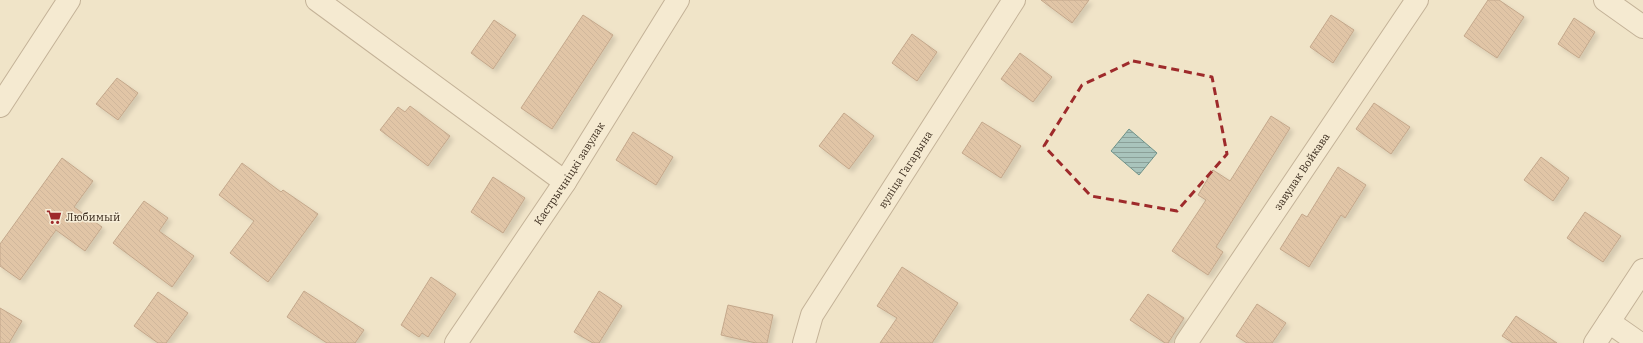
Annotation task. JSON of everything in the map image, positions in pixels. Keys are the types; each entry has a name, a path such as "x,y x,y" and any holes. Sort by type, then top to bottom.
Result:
{"street":[{"path":"0,106 69,0"},
{"path":"317,0 565,182"},
{"name":"Кастрычніцкі завулак","path":"456,343 565,182 678,0"},
{"name":"вуліца Гагарына","path":"804,343 812,315 1014,0"},
{"name":"завулак Войкава","path":"1186,343 1201,318 1417,0"},
{"path":"1605,0 1643,26"},
{"path":"1595,343 1643,270"},
{"path":"1609,322 1639,343"}],"highlighted area":[{"path":"1133,61 1212,77 1227,154 1177,211 1091,196 1044,146 1082,85"}],"water":[{"path":"1129,129 1157,153 1139,175 1111,151"}],"building":[{"path":"1041,0 1089,0 1072,23"},
{"path":"1488,0 1499,0 1524,17 1497,58 1464,36"},
{"path":"583,15 613,35 552,129 521,108"},
{"path":"1331,15 1354,30 1333,63 1310,47"},
{"path":"1574,18 1595,32 1579,58 1558,44"},
{"path":"494,20 516,35 493,69 471,53"},
{"path":"912,34 937,52 917,81 892,63"},
{"path":"1020,53 1052,77 1033,102 1001,79"},
{"path":"117,78 138,93 118,120 96,104"},
{"path":"1374,103 1410,127 1391,154 1356,129"},
{"path":"410,106 450,136 428,166 380,130 398,107 405,112"},
{"path":"844,113 874,136 849,169 819,146"},
{"path":"1271,116 1290,128 1216,247 1223,252 1208,275 1172,251 1206,200 1198,195 1213,170 1230,181"},
{"path":"982,122 1021,146 1001,178 962,153"},
{"path":"633,132 673,157 656,185 616,160"},
{"path":"1541,157 1569,178 1553,201 1524,180"},
{"name":"Любимый","path":"62,158 93,181 74,207 102,227 85,251 56,230 20,280 0,266 0,244"},
{"path":"242,163 281,192 283,190 318,214 268,282 230,253 254,221 219,195"},
{"path":"1338,167 1366,185 1345,218 1341,215 1309,267 1280,249 1302,214 1307,217"},
{"path":"493,177 525,198 503,233 471,212"},
{"path":"144,201 168,218 159,231 194,256 172,287 113,243"},
{"path":"1585,212 1621,236 1603,262 1567,238"},
{"path":"902,267 958,303 932,343 880,343 897,318 877,306"},
{"path":"431,277 456,294 428,337 422,333 419,337 401,325"},
{"path":"304,291 364,330 355,343 327,343 287,317"},
{"path":"599,291 622,306 599,343 593,343 574,332"},
{"path":"158,292 188,313 166,343 158,343 134,326"},
{"path":"1148,294 1184,318 1168,343 1165,343 1130,320"},
{"path":"1257,304 1286,323 1272,343 1247,343 1236,336"},
{"path":"728,305 773,315 767,343 756,343 721,335"},
{"path":"0,308 22,321 9,343 0,343"},
{"path":"1516,316 1557,343 1513,343 1502,336"}],"place":[{"name":"Любимый","path":"54,217"}]}
